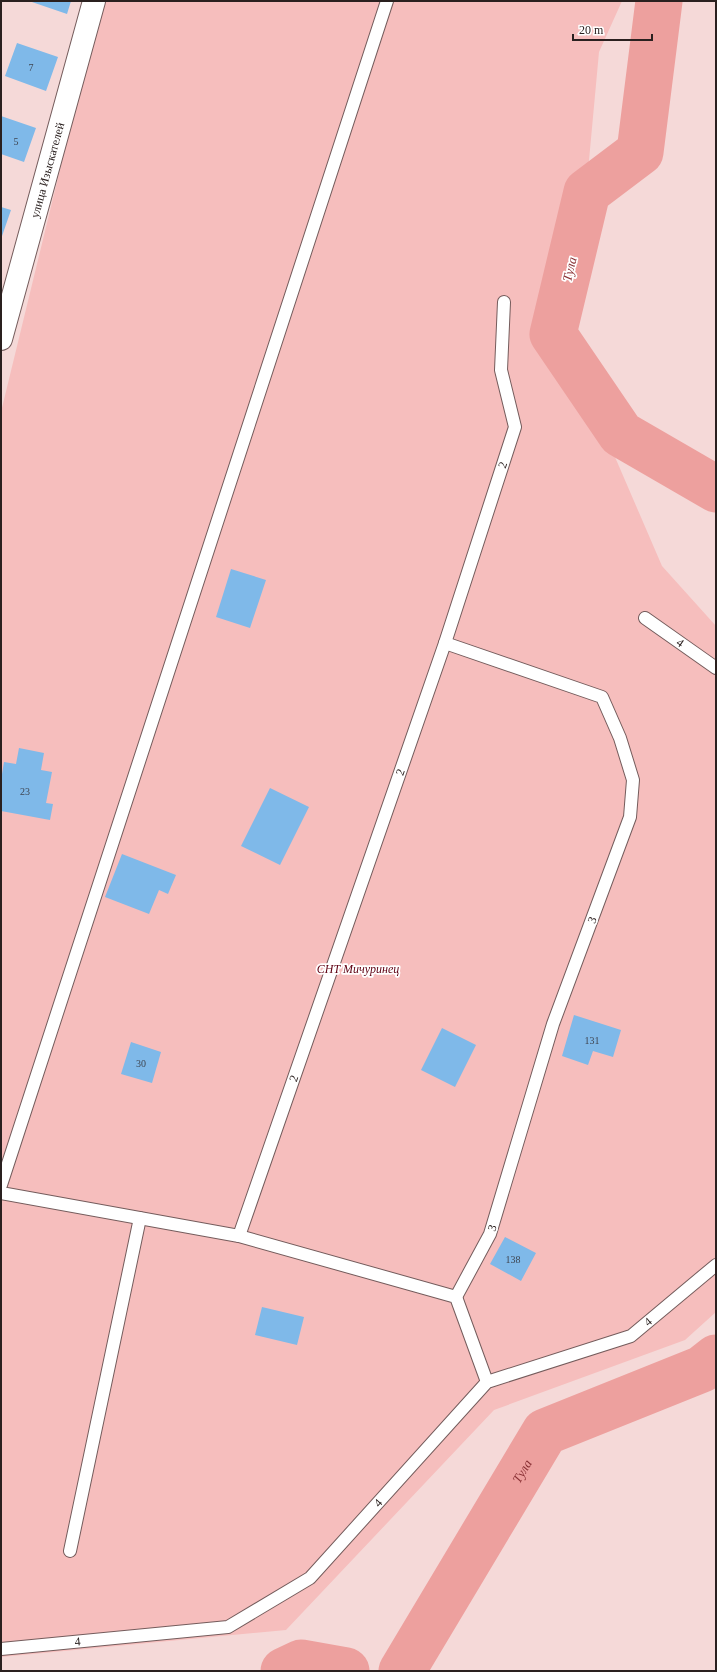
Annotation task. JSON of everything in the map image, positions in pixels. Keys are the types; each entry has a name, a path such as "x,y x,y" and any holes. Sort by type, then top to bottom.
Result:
{"street":[{"name":"улица Изыскателей","path":"1,339 94,1"}],"lane":[{"path":"1,1185 387,1"},
{"name":"2","path":"239,1236 445,643 515,427 501,370 504,302"},
{"name":"4","path":"645,618 716,668"},
{"name":"3","path":"445,643 602,697 620,738 634,780 630,817 553,1024 490,1234 456,1297"},
{"path":"1,1193 239,1236 456,1297 487,1382"},
{"path":"70,1551 140,1218"},
{"name":"4","path":"1,1649 228,1627 310,1578 487,1382 631,1336 716,1265"}],"green space":[{"name":"СНТ Мичуринец","path":"101,1 622,1 599,52 571,355 662,566 716,626 716,1312 685,1340 494,1410 286,1630 1,1657 1,412"}],"building":[{"path":"29,1 71,1 67,14"},
{"path":"17,43 58,57 46,91 5,76"},
{"path":"1,116 36,128 24,162 1,154"},
{"path":"1,207 11,210 1,239"},
{"path":"231,569 266,580 250,628 216,617"},
{"path":"19,748 44,753 41,770 52,772 46,803 53,804 50,820 1,811 1,780 4,762 16,764"},
{"path":"270,788 309,807 280,865 241,846"},
{"path":"122,854 176,875 168,894 159,890 149,914 105,897"},
{"path":"574,1015 621,1030 613,1057 593,1051 588,1065 562,1056"},
{"path":"442,1028 476,1045 455,1087 421,1070"},
{"path":"131,1042 161,1052 152,1083 121,1074"},
{"path":"505,1237 536,1253 521,1281 490,1264"},
{"path":"262,1307 304,1317 297,1345 255,1335"}],"waterway":[{"name":"Тула","path":"659,1 640,152 587,192 553,334 621,434 716,489"},
{"name":"Тула","path":"402,1671 545,1432 702,1369 716,1358"},
{"name":"Тула","path":"284,1671 301,1663 346,1671"}]}
